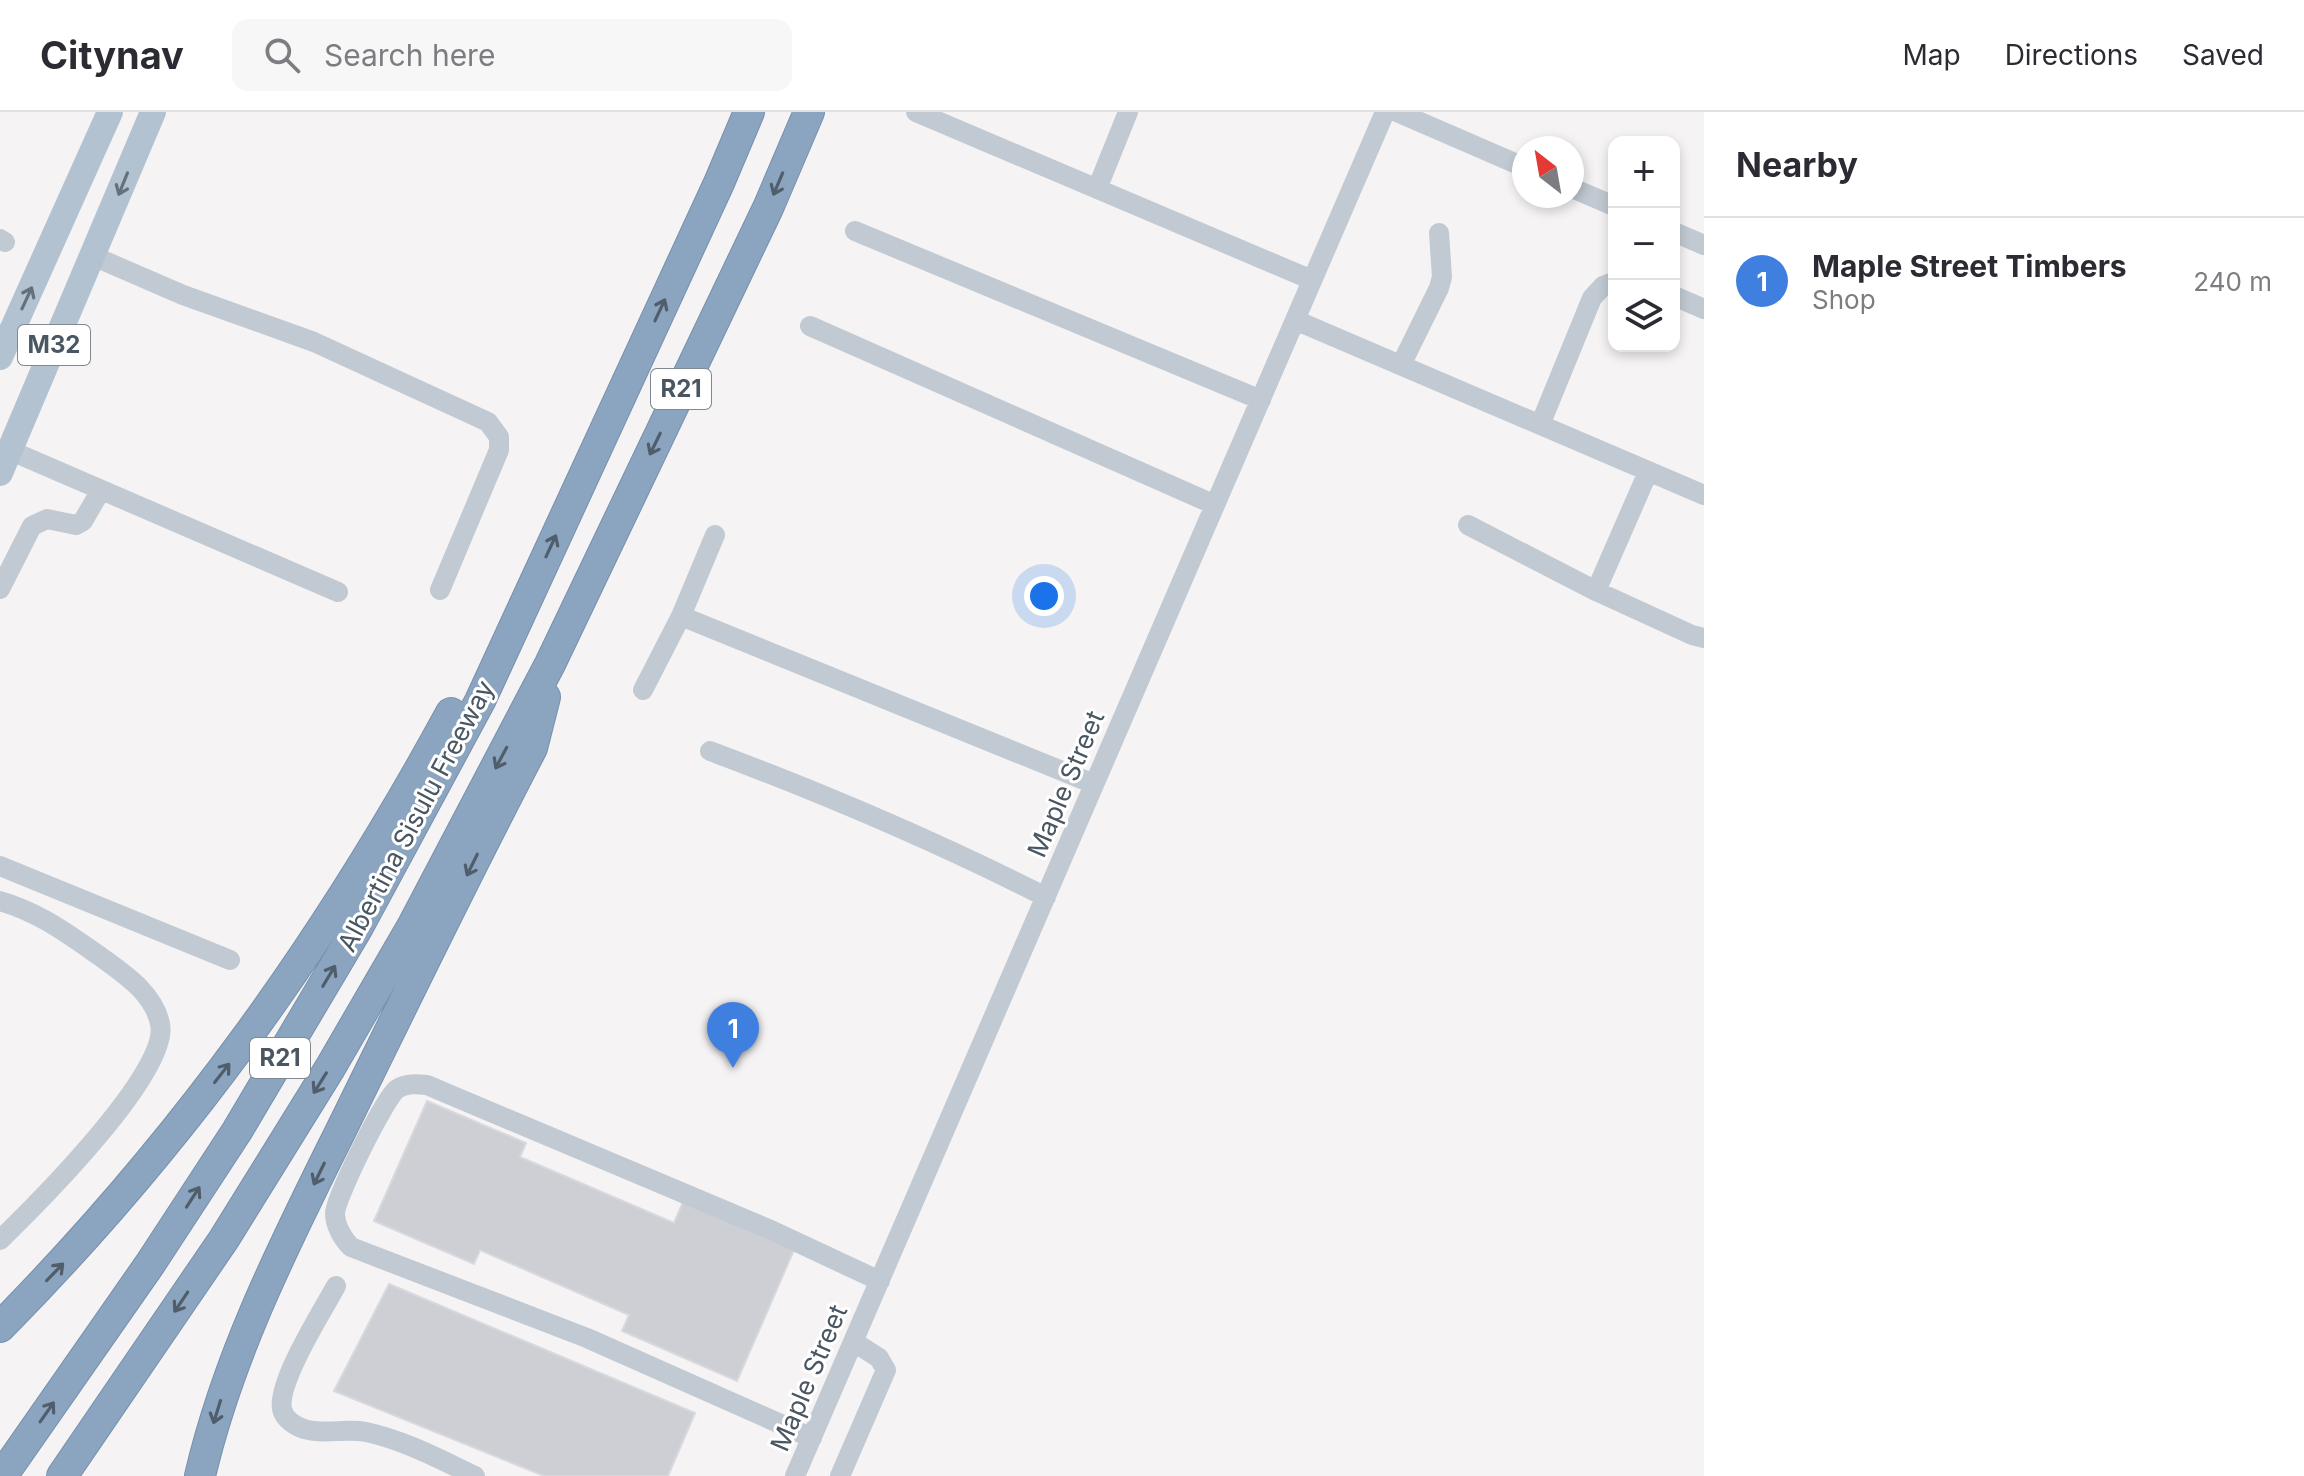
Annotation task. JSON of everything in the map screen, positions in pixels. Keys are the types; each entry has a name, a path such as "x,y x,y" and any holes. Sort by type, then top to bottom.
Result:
{"highway":[{"name":"Albertina Sisulu Freeway","path":"2,1476 150,1264 237,1131 373,901 480,701 749,112"},
{"name":"Albertina Sisulu Freeway","path":"62,1476 224,1239 330,1068 413,925 550,664 768,208 809,112"},
{"path":"0,1327 63,1264 120,1199 244,1043 359,875 467,683 495,642 518,617"},
{"path":"200,1476 226,1384 252,1316 304,1204 532,748 541,720 550,664"}],"main road":[{"name":"M32","path":"1,350 110,112"},
{"name":"M32","path":"5,461 153,112"}],"street":[{"path":"916,112 1312,280"},
{"path":"1097,189 1128,112"},
{"name":"Maple Street","path":"795,1476 1385,112"},
{"path":"1397,112 1512,162"},
{"path":"1584,193 1608,203"},
{"path":"855,231 1261,400"},
{"path":"1401,365 1439,288 1442,277 1439,233"},
{"path":"1680,235 1704,245"},
{"path":"93,256 183,295 314,342 488,422 499,437 499,450 440,590"},
{"path":"1540,425 1592,298 1608,284"},
{"path":"1680,299 1704,309"},
{"path":"1295,320 1704,495"},
{"path":"810,326 1215,505"},
{"path":"5,461 101,490 338,592"},
{"path":"1596,591 1648,472"},
{"path":"0,589 38,520 76,525 83,521 101,490"},
{"path":"1468,525 1596,591 1704,638"},
{"path":"643,690 681,616 715,535"},
{"path":"681,616 1094,784"},
{"path":"710,751 807,788 974,860 1046,897"},
{"path":"0,866 230,960"},
{"path":"0,901 44,918 135,982 161,1024 159,1045 141,1080 97,1137 0,1240"},
{"path":"812,1438 587,1338 351,1247 343,1239 335,1213 363,1144 384,1105 398,1088 408,1084 427,1085 773,1231 880,1281"},
{"path":"336,1286 298,1355 282,1394 282,1412 291,1423 303,1429 364,1432 408,1444 475,1476"},
{"path":"840,1476 886,1370 879,1358 854,1342"}],"building":[{"path":"427,1101 526,1143 520,1157 674,1223 683,1202 794,1250 737,1381 622,1331 629,1315 480,1250 474,1264 374,1221"},
{"path":"389,1284 695,1413 668,1476 544,1476 334,1391"}],"place":[{"name":"Maple Street Timbers","path":"733,1068"}]}
